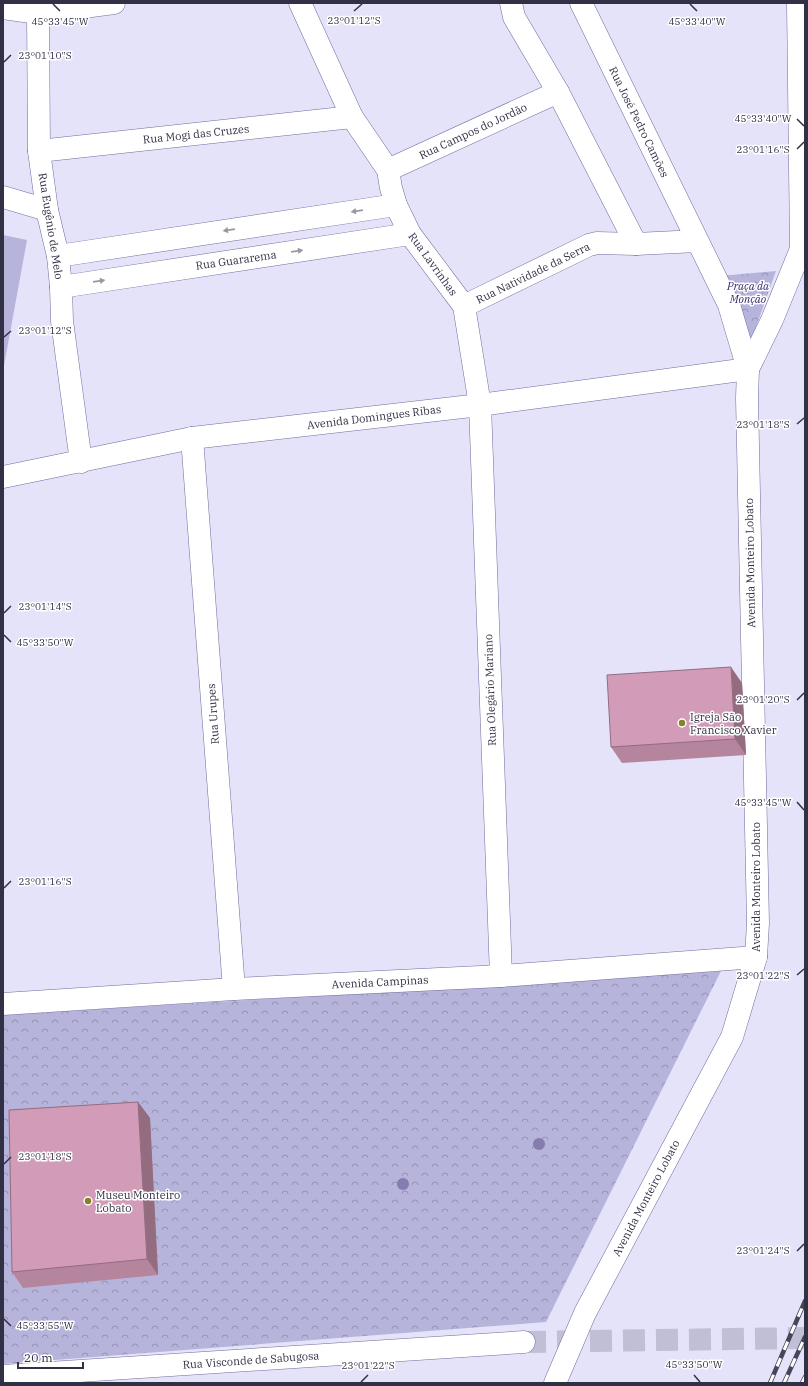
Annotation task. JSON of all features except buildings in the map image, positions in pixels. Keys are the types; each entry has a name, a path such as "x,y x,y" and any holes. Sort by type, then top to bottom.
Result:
{"street":[{"path":"3,8 38,13 114,3"},
{"name":"Rua Lavrinhas","path":"300,3 352,117 388,170 396,206 410,234 464,306 480,404"},
{"path":"511,3 514,17 558,92 636,244"},
{"name":"Rua José Pedro Camões","path":"581,3 698,241"},
{"path":"748,369 772,320 803,249 798,3"},
{"name":"Rua Eugênio de Melo","path":"38,13 40,151 47,210 58,256 62,321 81,462"},
{"name":"Rua Campos do Jordão","path":"388,170 558,92"},
{"name":"Rua Mogi das Cruzes","path":"40,151 352,117"},
{"path":"3,197 47,210"},
{"path":"58,256 396,206"},
{"name":"Rua Guararema","path":"61,286 410,234"},
{"path":"698,241 729,305 748,369"},
{"name":"Rua Natividade da Serra","path":"464,306 589,245 598,243 636,244 698,241"},
{"name":"Avenida Domingues Ribas","path":"3,477 192,438 480,404 748,369"},
{"name":"Avenida Monteiro Lobato","path":"555,1383 585,1313 732,1037 756,957 758,923 747,406 748,369"},
{"name":"Rua Olegário Mariano","path":"480,404 501,976"},
{"name":"Rua Urupes","path":"192,438 234,989"},
{"name":"Avenida Campinas","path":"3,1004 234,989 501,976 756,957"},
{"name":"Rua Visconde de Sabugosa","path":"3,1376 524,1342"}],"green space":[{"path":"3,235 27,240 3,371"},
{"name":"Praça da Monção","path":"776,271 747,352 720,276"},
{"path":"721,971 546,1322 3,1364 3,1015"}],"tunnel":[{"path":"524,1342 805,1338"}],"railway":[{"path":"770,1383 805,1301"},
{"path":"784,1383 805,1337"},
{"path":"802,1383 805,1377"}],"place":[{"name":"Igreja São Francisco Xavier","path":"682,723"},
{"name":"Museu Monteiro Lobato","path":"88,1201"}]}
